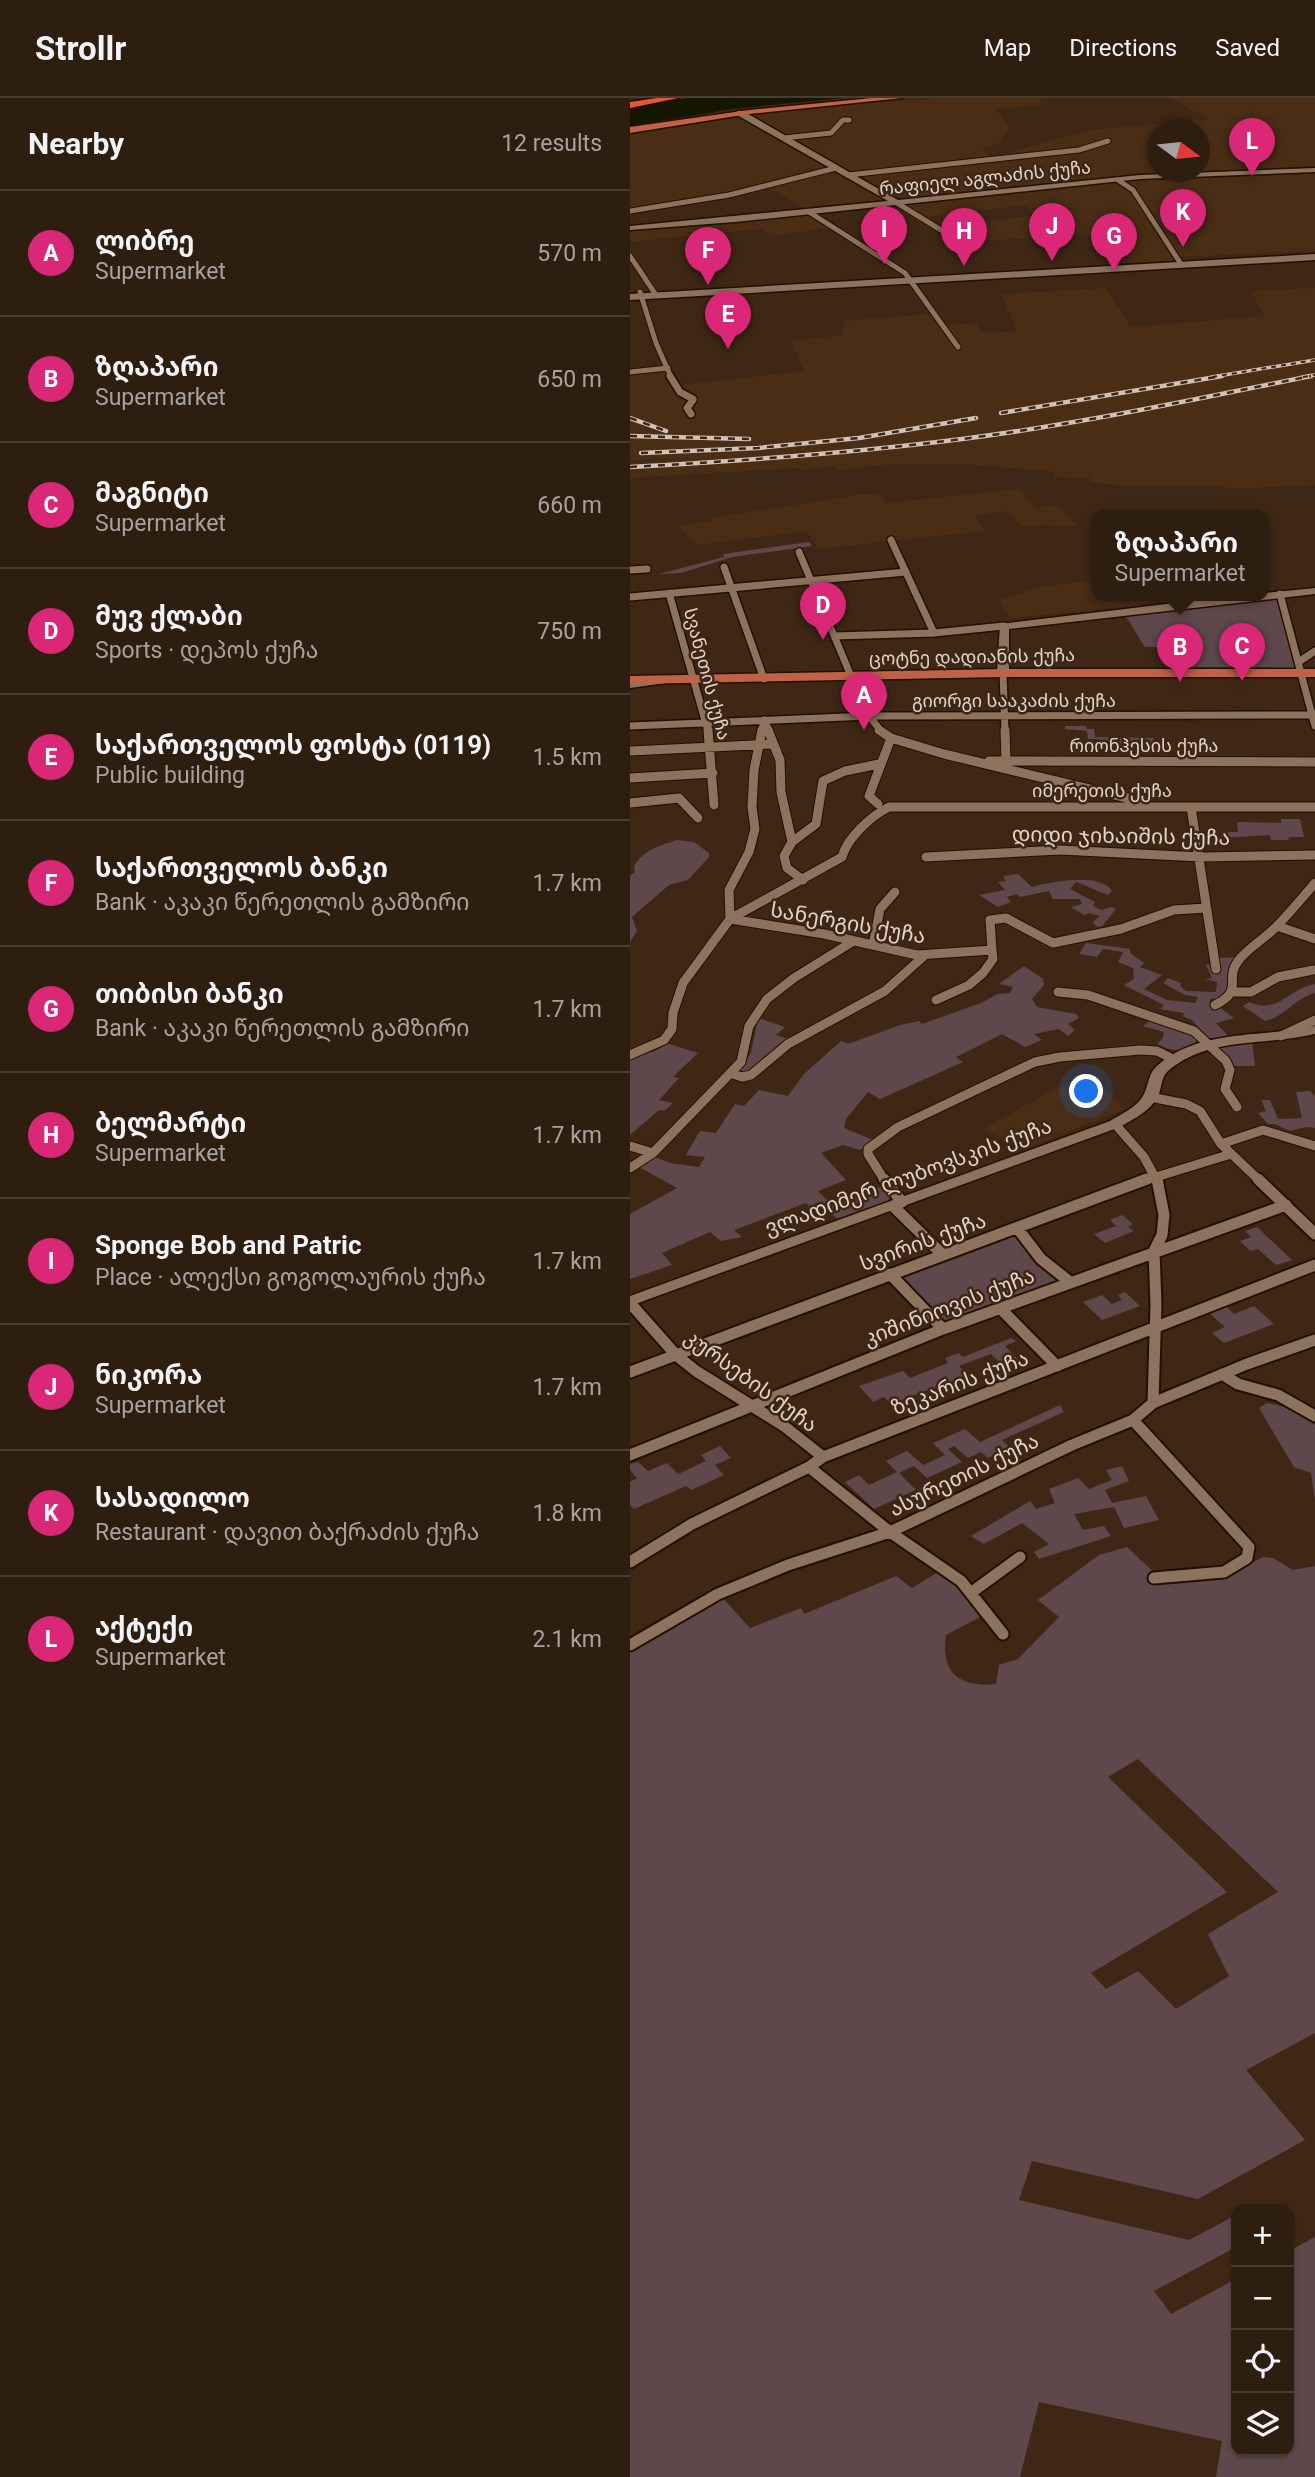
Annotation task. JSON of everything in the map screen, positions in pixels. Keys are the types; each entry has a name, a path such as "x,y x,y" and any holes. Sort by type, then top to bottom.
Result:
{"highway":[{"path":"630,104 654,98"},
{"path":"630,104 674,98"}],"main road":[{"path":"630,131 740,113 898,98"},
{"name":"ცოტნე დადიანის ქუჩა","path":"630,680 1306,669"}],"street":[{"path":"740,113 967,246"},
{"path":"784,138 831,133 843,120 849,120"},
{"path":"848,175 1079,150 1108,141"},
{"path":"630,211 729,195 836,168"},
{"name":"რაფიელ აგლაძის ქუჩა","path":"631,226 659,227 1118,180 1315,170"},
{"path":"1118,180 1134,191 1179,262"},
{"path":"809,212 894,264 909,278 958,347"},
{"path":"630,256 655,293"},
{"path":"630,294 1315,256"},
{"path":"641,294 680,393 693,400 687,408 691,414"},
{"path":"630,372 668,368"},
{"path":"891,540 934,633"},
{"path":"799,552 851,677"},
{"path":"724,567 764,679"},
{"path":"630,570 647,569"},
{"path":"630,597 906,572"},
{"path":"1269,595 1315,591"},
{"name":"სვანეთის ქუჩა","path":"669,593 706,721 713,773 710,795 714,805"},
{"path":"1280,594 1306,669 1315,726"},
{"path":"835,636 934,633 1221,601"},
{"path":"1004,626 1006,761"},
{"path":"1306,669 1315,651"},
{"path":"866,676 869,716 881,732 891,738 972,761 1164,807"},
{"path":"630,685 668,680"},
{"name":"გიორგი სააკაძის ქუჩა","path":"630,726 869,716 1314,715"},
{"path":"764,720 780,760 781,792 792,842"},
{"path":"730,919 729,890 749,852 755,829 752,807 757,746 764,720"},
{"path":"878,804 869,796 891,738"},
{"path":"630,751 772,744"},
{"name":"რიონჰესის ქუჩა","path":"972,761 1315,762"},
{"path":"630,1055 664,1040 672,1029 673,1013 683,983 730,919 791,889 803,880 784,861 792,842 816,824 823,781 845,771 879,764"},
{"path":"630,778 713,773"},
{"path":"630,803 679,798 698,818"},
{"name":"იმერეთის ქუჩა","path":"803,880 842,857 846,842 861,831 872,815 889,807 1315,807"},
{"path":"1192,807 1216,969"},
{"name":"დიდი ჯიხაიშის ქუჩა","path":"926,857 1074,850 1201,857 1315,855"},
{"path":"1215,1004 1225,1000 1232,992 1233,969 1238,961 1277,926 1313,887"},
{"path":"873,945 880,909 895,892"},
{"path":"936,1000 956,992 983,973 993,959 988,925 990,920 996,917 1010,919 1046,943 1065,942 1121,929 1174,911 1206,908"},
{"name":"სანერგის ქუჩა","path":"730,919 824,934 924,956 992,950"},
{"path":"1277,926 1315,939"},
{"path":"630,1168 653,1153 741,1062 747,1048 747,1030 755,1012 789,982 852,942"},
{"path":"730,1073 742,1077 751,1075 788,1044 885,991 924,956"},
{"path":"1232,992 1251,992 1278,977 1313,970"},
{"path":"1058,992 1088,995 1194,1031 1226,1062 1230,1070 1225,1088 1237,1107"},
{"path":"1281,1036 1315,1020"},
{"path":"942,1254 898,1204 868,1149 898,1127 1035,1062 1060,1057 1140,1050 1157,1051 1175,1060 1207,1045 1315,1030"},
{"name":"ვლადიმერ ლუბოვსკის ქუჩა","path":"630,1302 1115,1124 1150,1097 1154,1078 1162,1068 1175,1060"},
{"path":"1150,1097 1194,1107 1221,1144 1315,1234"},
{"path":"1115,1124 1156,1176 1164,1217 1162,1241 1154,1251 1153,1403"},
{"path":"1221,1144 1263,1130 1315,1146"},
{"path":"630,1146 653,1153"},
{"name":"სვირის ქუჩა","path":"630,1373 1156,1176 1231,1154"},
{"name":"კიშინიოვის ქუჩა","path":"630,1455 943,1329 1286,1205"},
{"path":"1018,1229 1041,1259 1070,1282"},
{"name":"ზეკარის ქუჩა","path":"632,1557 724,1507 809,1467 823,1457 1315,1265"},
{"path":"890,1274 943,1329"},
{"name":"კურსების ქუჩა","path":"630,1302 676,1355 696,1371 753,1405 823,1457"},
{"path":"1000,1308 1057,1366"},
{"name":"ასურეთის ქუჩა","path":"630,1645 718,1594 789,1564 890,1532 1072,1445 1133,1420 1153,1403 1315,1340"},
{"path":"1222,1374 1238,1384 1278,1395 1315,1416"},
{"path":"1133,1420 1249,1547 1247,1558 1224,1572 1154,1578"},
{"name":"კურსების ქუჩა","path":"809,1467 890,1532 972,1592 1003,1634"},
{"path":"972,1592 1020,1557"}],"shaded area":[{"path":"688,98 843,98 733,109 630,126 630,107"},
{"path":"945,98 1039,98 1043,105 996,109 1009,127 999,143 982,149 991,157 1092,130 1147,125 1147,182 1210,182 1210,119 1170,98 1315,98 1315,251 1179,257 1146,203 1138,203 1174,261 1130,263 1125,252 1112,253 1093,237 1046,231 1026,205 925,217 859,175 844,174 891,202 808,210 765,186 676,205 630,210 630,134 718,118 827,105"},
{"path":"807,214 829,228 773,236 760,229 630,242 630,231"},
{"path":"1030,216 1044,238 986,240 979,229 953,231 947,226"},
{"path":"1106,288 1131,327 1264,316 1251,291 1315,288 1315,485 1226,489 1225,486 1123,486 1091,482 1090,478 1055,477 1054,472 930,464 880,465 839,470 835,466 630,478 630,463 692,458 630,461 630,375 666,371 672,386 804,371 791,341 842,335 844,321 929,314 948,325 976,323 982,333 1017,331 1001,294"},
{"path":"1020,489 1036,508 1056,505 1079,527 1021,527 1009,511 975,516 985,531 818,549 807,531 696,545 678,526 710,521 710,518 858,495 881,494 885,503"},
{"path":"809,542 812,546 732,557 681,573 659,574 724,557 723,554"},
{"path":"1091,581 1091,601 1148,601 1145,605 1010,618 1000,600 1039,587"},
{"path":"1269,599 1280,599 1298,667 1178,667 1176,647 1145,647 1125,615 1269,601"},
{"path":"1065,726 1086,726 1087,729 1094,729 1095,737 1154,738 1154,744 1099,746 1099,739 1088,739 1087,731 1065,729"},
{"path":"1281,819 1300,819 1304,837 1289,837 1288,840 1271,840 1270,835 1222,838 1221,832 1238,832 1237,822 1281,823"},
{"path":"677,840 694,842 709,853 709,857 688,880 669,885 632,917 637,931 630,942 630,876 635,872 634,866 648,852"},
{"path":"1018,874 1032,887 1075,880 1106,885 1112,891 1108,895 1076,882 1070,889 1095,902 1093,906 1101,910 1111,907 1116,909 1102,926 1097,927 1093,922 1100,916 1089,913 1084,915 1071,907 1082,904 1080,899 1053,899 1049,891 1020,897 1017,894 1007,897 1011,902 998,907 979,895 1005,890 998,882 1006,881 1003,876"},
{"path":"1086,943 1130,949 1130,953 1144,963 1140,967 1162,975 1144,989 1167,1000 1195,1003 1198,997 1185,995 1163,983 1168,978 1181,983 1180,986 1186,991 1216,992 1217,982 1205,979 1212,978 1206,965 1211,964 1213,969 1218,958 1240,957 1228,981 1228,991 1218,1000 1211,998 1209,1004 1219,1007 1234,1018 1216,1023 1230,1038 1208,1038 1192,1020 1183,1016 1184,1013 1160,1009 1164,1005 1124,985 1134,979 1133,968 1118,962 1123,952 1103,949 1097,957 1079,954"},
{"path":"1024,966 1043,979 1044,985 1032,999 1037,1007 1076,1014 1079,1018 1068,1024 1075,1030 1068,1036 1059,1029 1034,1034 1042,1040 1025,1047 1002,1034 956,1057 963,1062 880,1099 868,1092 846,1119 844,1128 873,1140 860,1150 843,1145 821,1153 846,1180 818,1191 833,1206 883,1186 894,1200 837,1219 821,1202 809,1206 806,1203 734,1230 742,1237 721,1241 710,1232 662,1253 672,1265 630,1279 630,1214 677,1188 639,1167 655,1157 670,1163 699,1167 705,1157 686,1155 700,1131 716,1133 735,1104 744,1106 759,1090 788,1096 804,1074 841,1041 848,1044 900,1025 919,1021 922,1024 981,1003 998,994 1010,993 1013,987 999,984"},
{"path":"1315,984 1315,993 1301,999 1272,1019 1265,1021 1243,1006 1249,1002 1259,1005 1276,1003"},
{"path":"758,1018 785,1027 776,1035 791,1040 750,1073 745,1073 739,1070 751,1053"},
{"path":"1152,1019 1192,1032 1197,1040 1183,1050 1157,1044 1163,1038 1164,1032 1143,1026"},
{"path":"1252,1040 1255,1066 1233,1066 1214,1047"},
{"path":"666,1043 698,1053 673,1077 679,1078 659,1100 673,1103 664,1111 659,1110 630,1135 630,1059 657,1050"},
{"path":"1089,1076 1125,1109 1025,1149 983,1129 1058,1087"},
{"path":"1310,1091 1315,1096 1315,1128 1290,1131 1275,1124 1268,1124 1258,1113 1266,1111 1261,1100 1270,1100 1278,1119 1302,1118 1296,1092"},
{"path":"1122,1215 1133,1224 1128,1227 1134,1231 1105,1243 1094,1234 1116,1226 1110,1220"},
{"path":"1257,1227 1292,1260 1276,1265 1258,1249 1250,1251 1240,1241 1251,1237 1245,1231"},
{"path":"1014,1234 1061,1280 945,1323 898,1276"},
{"path":"1125,1292 1140,1306 1102,1320 1083,1302 1102,1295 1112,1304 1122,1300 1118,1295"},
{"path":"1226,1306 1234,1314 1254,1306 1274,1324 1224,1343 1212,1333 1225,1327 1209,1313"},
{"path":"1011,1338 1016,1341 1005,1346 1020,1362 1005,1368 991,1354 959,1366 967,1375 891,1404 884,1397 873,1402 859,1386 903,1371 910,1378 948,1363 945,1358 959,1353 963,1357"},
{"path":"1267,1403 1293,1411 1315,1425 1315,1501 1311,1473 1294,1467 1259,1408"},
{"path":"1060,1405 1064,1412 1002,1440 1010,1448 988,1458 981,1452 968,1458 954,1446 948,1449 962,1462 927,1478 914,1466 899,1473 916,1490 874,1509 845,1482 859,1475 869,1485 897,1472 886,1461 907,1451 923,1465 945,1455 933,1443 965,1429 980,1442"},
{"path":"720,1446 731,1458 715,1465 724,1475 691,1490 686,1486 634,1509 630,1505 630,1482 637,1478 630,1470 630,1464 638,1462 648,1471 667,1463 678,1474 706,1461 701,1455"},
{"path":"1122,1466 1129,1481 1105,1490 1112,1503 1146,1496 1159,1520 1124,1528 1114,1507 1074,1514 1083,1530 1104,1526 1111,1536 1039,1559 1034,1552 1049,1544 1022,1523 984,1544 971,1536 1030,1501 1036,1509 1055,1503 1049,1489 1078,1478 1089,1489 1112,1480 1106,1470"},
{"path":"1127,1547 1165,1583 1240,1570 1263,1557 1273,1558 1293,1570 1315,1566 1315,2033 1246,2070 1305,2140 1198,2199 1032,2161 1019,2200 1189,2240 1231,2218 1231,2250 1154,2291 1171,2314 1231,2282 1231,2456 1294,2456 1294,2248 1315,2237 1315,2477 1216,2477 1222,2441 1039,2402 1020,2477 630,2477 630,1649 720,1595 750,1628 801,1608 804,1614 896,1576 912,1588 938,1572 962,1587 982,1616 946,1635 946,1659 950,1668 963,1680 983,1685 996,1684 999,1665 1018,1659 1059,1617 1038,1600 1099,1555","holes":["1138,1759 1278,1892 1208,1934 1229,1976 1176,2009 1138,1971 1106,1989 1091,1973 1227,1892 1108,1777"]}],"railway":[{"path":"1212,377 1315,360"},
{"path":"1303,377 1315,375"},
{"path":"1001,413 1222,376"},
{"path":"630,467 796,456 962,439 1094,419 1311,376"},
{"path":"630,418 666,431"},
{"path":"641,453 758,448 859,438 976,418"},
{"path":"630,436 749,439"}],"place":[{"name":"აქტექი","path":"1252,176"},
{"name":"სასადილო","path":"1183,247"},
{"name":"ნიკორა","path":"1052,261"},
{"name":"Sponge Bob and Patric","path":"884,264"},
{"name":"ბელმარტი","path":"964,266"},
{"name":"თიბისი ბანკი","path":"1114,271"},
{"name":"საქართველოს ბანკი","path":"708,285"},
{"name":"საქართველოს ფოსტა (0119)","path":"728,349"},
{"name":"მუვ ქლაბი","path":"823,640"},
{"name":"მაგნიტი","path":"1242,681"},
{"name":"ზღაპარი","path":"1180,682"},
{"name":"ლიბრე","path":"864,730"}]}
